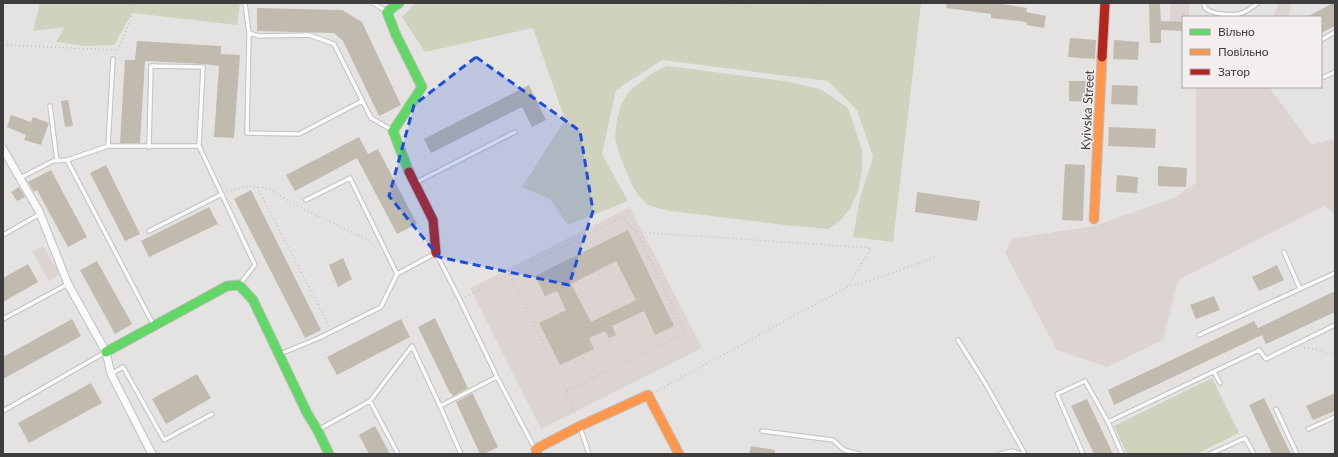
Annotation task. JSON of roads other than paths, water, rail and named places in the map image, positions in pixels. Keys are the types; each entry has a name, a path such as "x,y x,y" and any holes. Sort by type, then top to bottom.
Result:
{"street":[{"path":"399,3 387,12 396,35 422,87 393,131 414,184 432,220 436,253"},
{"name":"Kyivska Street","path":"1094,219 1105,3"},
{"path":"3,149 40,214 68,284 106,352 111,374 152,454"},
{"path":"106,352 227,286 239,285 252,300 307,413 329,454"},
{"path":"536,452 580,426 648,395 679,454"}],"lane":[{"path":"245,3 249,33 247,133 299,134 362,101"},
{"path":"373,3 387,12"},
{"path":"1204,3 1205,8 1212,13 1238,14 1250,9 1258,3"},
{"path":"1322,39 1335,32"},
{"path":"249,33 259,36 309,36 334,44 371,118 393,131"},
{"path":"108,146 113,59"},
{"path":"149,147 152,66 203,67 199,146 255,265 239,285"},
{"path":"1324,77 1335,72"},
{"path":"50,106 57,161"},
{"path":"414,184 515,132"},
{"path":"20,178 53,161 67,160 108,146 199,146"},
{"path":"67,160 154,326"},
{"path":"306,200 350,178 398,274"},
{"path":"149,231 222,194"},
{"path":"3,235 40,214"},
{"path":"1284,252 1300,289"},
{"path":"279,355 332,332 381,307 398,274 436,253 536,452"},
{"path":"1200,335 1335,273"},
{"path":"3,319 68,284"},
{"path":"1108,422 1259,350 1266,359 1335,325"},
{"path":"958,340 985,383 1025,454"},
{"path":"318,431 370,401 412,346 461,454"},
{"path":"3,411 106,352"},
{"path":"111,374 123,367 164,440 212,414"},
{"path":"1214,372 1220,383"},
{"path":"440,406 497,377"},
{"path":"1083,454 1057,394 1085,381 1108,422 1122,454"},
{"path":"370,401 398,454"},
{"path":"1276,409 1297,454"},
{"path":"1308,429 1335,417"},
{"path":"580,426 589,454"},
{"path":"762,431 833,440 844,450 858,454"},
{"path":"1210,454 1245,438 1254,454"},
{"path":"1000,454 1012,451 1021,454"}]}
